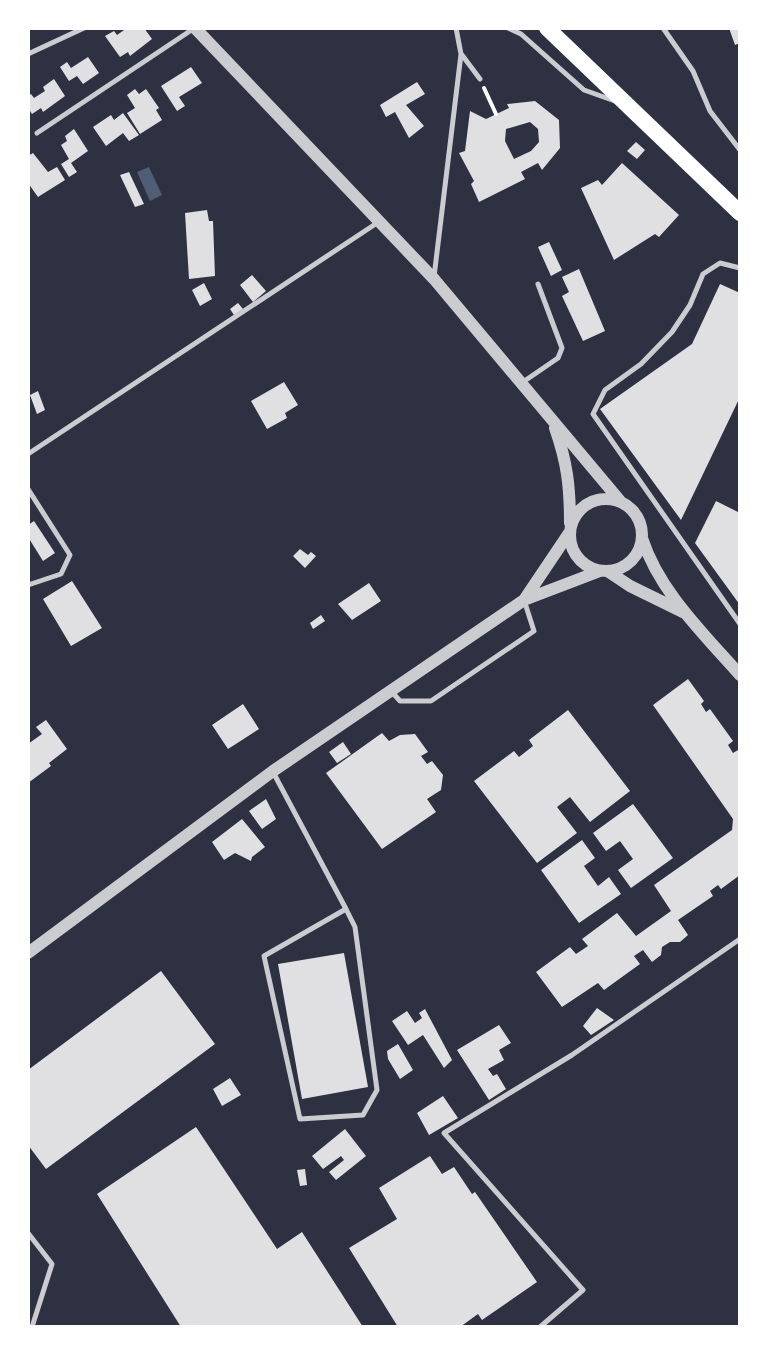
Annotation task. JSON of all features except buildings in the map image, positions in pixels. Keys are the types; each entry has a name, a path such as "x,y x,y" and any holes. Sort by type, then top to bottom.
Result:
{"main road":[{"path":"547,28 740,213"},
{"path":"717,188 740,202"}],"street":[{"path":"194,28 434,279 621,502 637,516 650,562 685,613 740,675"},
{"path":"552,421 570,481 570,528 574,553 581,562 685,613"},
{"path":"524,600 579,510 599,499 621,502"},
{"path":"28,953 273,771 524,600 628,565 635,557 642,538"}],"lane":[{"path":"28,54 84,28"},
{"path":"37,133 194,28"},
{"path":"434,279 461,54 456,28"},
{"path":"508,28 521,34 584,90 627,105"},
{"path":"663,28 693,71 710,111 740,150"},
{"path":"461,54 480,79"},
{"path":"28,454 378,222"},
{"path":"740,268 720,263 703,274 690,305 672,332 641,364 605,390 593,414 740,624"},
{"path":"523,382 558,358 562,348 538,284"},
{"path":"28,489 70,555 61,574 28,585"},
{"path":"391,690 400,701 431,701 457,684 534,631 524,600"},
{"path":"273,771 346,909 355,927 377,1090 363,1115 300,1119 264,956 346,909"},
{"path":"540,1327 583,1290 444,1133 572,1055 740,939"},
{"path":"28,1233 52,1264 32,1327"}],"path":[{"path":"480,79 496,114"}],"water":[{"path":"149,167 162,195 150,201 137,172"}]}
